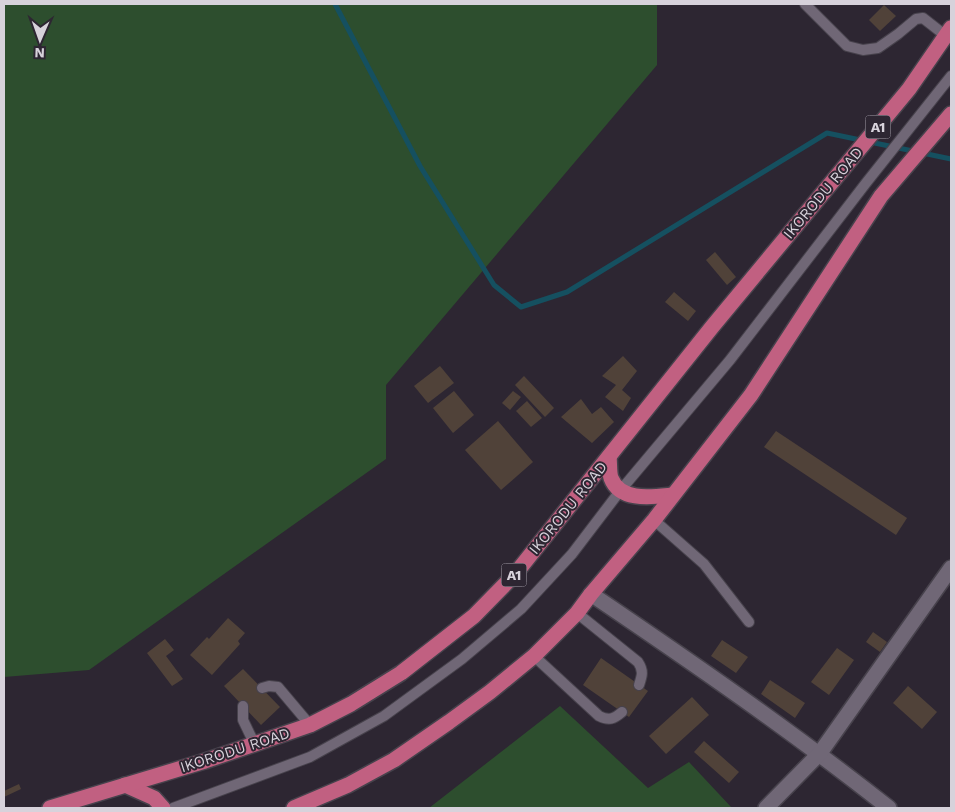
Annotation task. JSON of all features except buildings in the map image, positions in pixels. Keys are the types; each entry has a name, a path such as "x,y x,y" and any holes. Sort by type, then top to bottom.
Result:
{"highway":[{"name":"IKORODU ROAD","path":"50,808 255,745 310,725 351,704 401,672 474,616 516,573 712,327 909,89 949,32"},
{"path":"294,808 348,785 394,760 490,692 534,656 577,613 654,520 751,396 881,196 947,119"},
{"path":"609,457 611,478 620,491 644,498 672,495"},
{"path":"125,785 154,798 163,808"}],"street":[{"path":"766,808 820,753 951,568"},
{"path":"591,594 698,666 820,753 889,808"}],"lane":[{"path":"805,4 847,46 863,50 878,48 916,19 923,18 949,32"},
{"path":"173,808 310,757 384,716 462,659 521,609 572,554 620,491 730,360 951,76"},
{"path":"654,520 704,564 749,622"},
{"path":"577,613 638,662 642,667 643,674 639,685"},
{"path":"534,656 599,716 611,719 622,712"},
{"path":"262,688 269,686 278,687 310,725"},
{"path":"243,706 243,720 255,745"}],"green space":[{"path":"4,4 657,4 657,65 386,385 386,459 89,670 4,677"},
{"path":"560,706 648,788 689,762 732,808 429,808"}],"waterway":[{"path":"335,4 420,166 494,285 521,307 567,292 827,133 951,159"}]}
